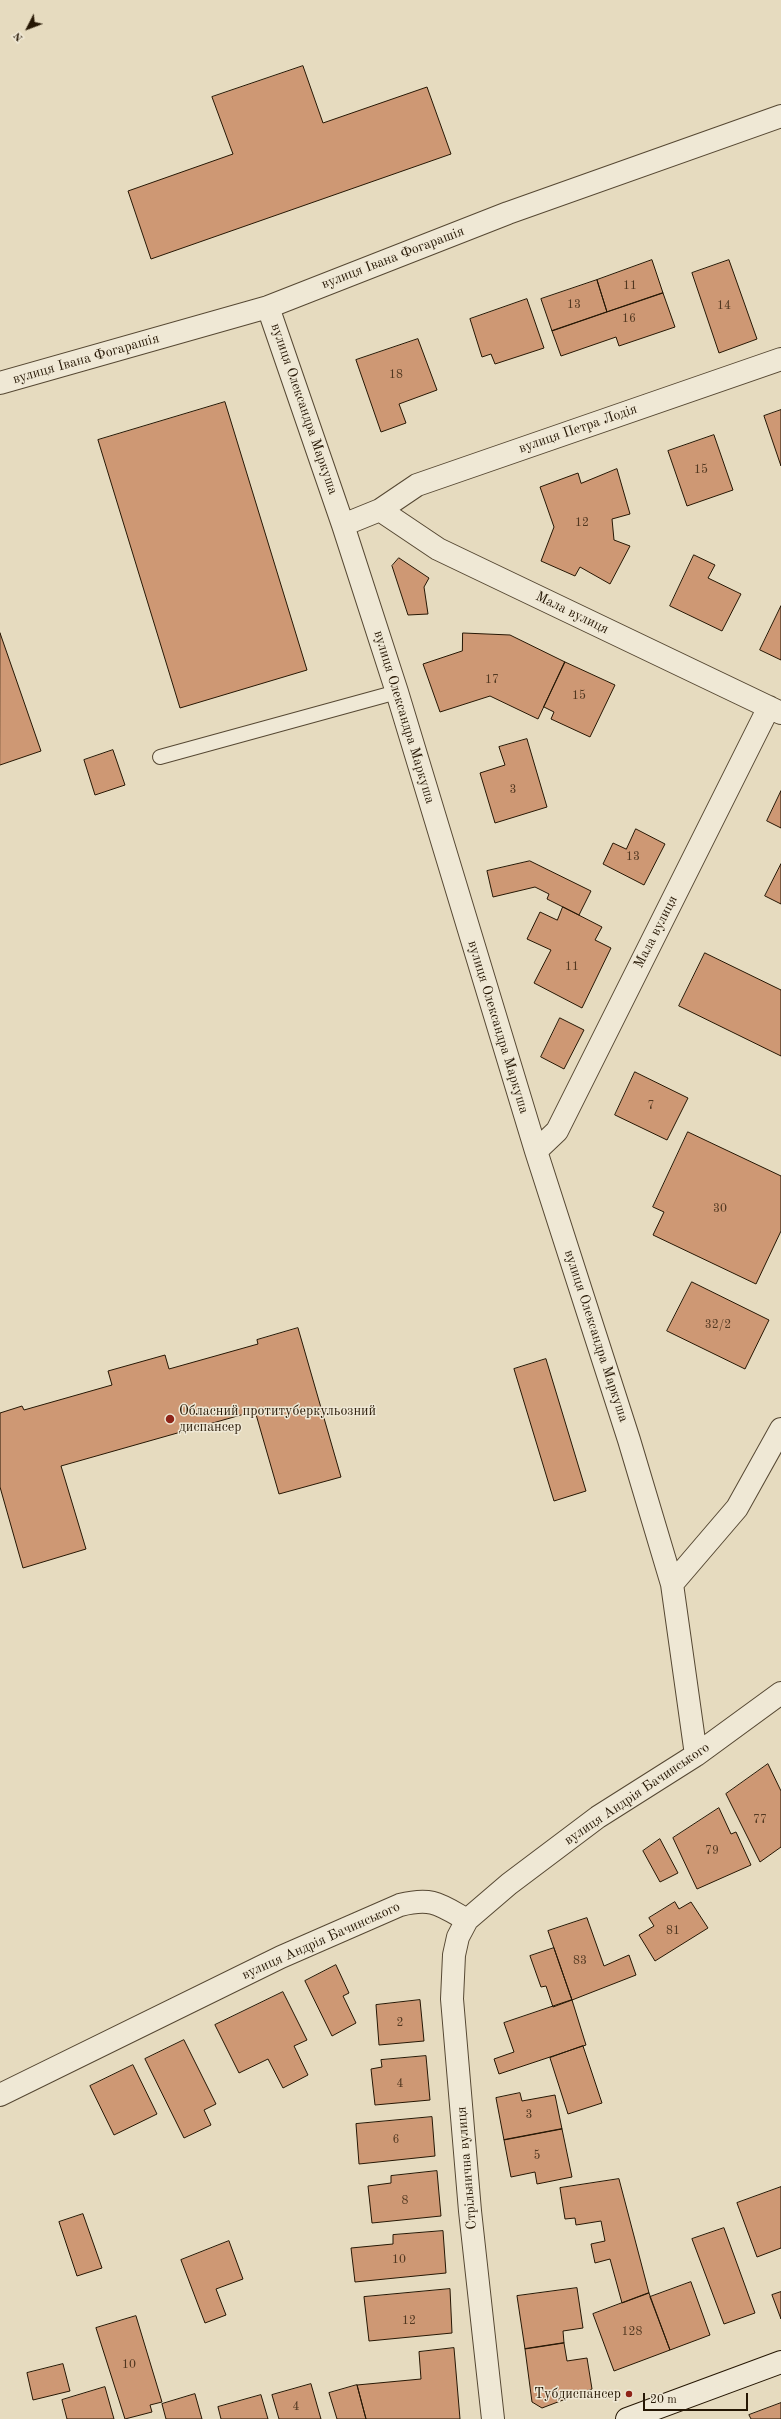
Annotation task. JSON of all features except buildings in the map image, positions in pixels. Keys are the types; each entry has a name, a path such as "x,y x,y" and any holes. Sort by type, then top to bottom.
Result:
{"street":[{"name":"вулиця Івана Фогарашія","path":"0,383 268,307 508,213 781,116"},
{"name":"вулиця Олександра Маркуша","path":"268,307 343,524 397,692 536,1151 629,1440 672,1584 696,1755"},
{"name":"вулиця Петра Лодія","path":"343,524 380,510 417,485 781,359"},
{"name":"Мала вулиця","path":"380,510 438,549 775,710 557,1131 536,1151"},
{"path":"672,1584 737,1508 781,1429"},
{"name":"вулиця Андрія Бачинського","path":"0,2095 281,1957 400,1905 416,1901 434,1902 467,1920 509,1884 598,1817 696,1755 781,1693"},
{"name":"Стрільнична вулиця","path":"467,1920 458,1937 454,1955 452,1999 470,2211 493,2419"},
{"path":"627,2419 781,2362"}],"lane":[{"path":"160,757 397,692"}],"place":[{"name":"Обласний протитуберкульозний диспансер","path":"170,1419"},
{"name":"Тубдиспансер","path":"629,2394"}]}
